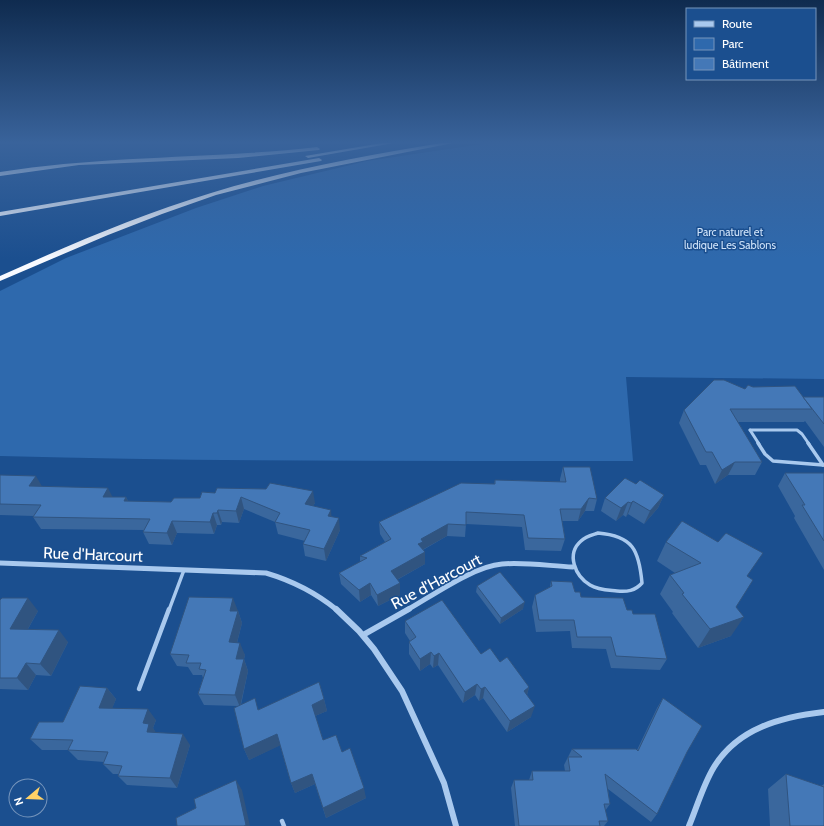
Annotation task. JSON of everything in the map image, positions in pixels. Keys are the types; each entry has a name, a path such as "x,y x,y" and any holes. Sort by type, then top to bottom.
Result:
{"highway":[{"path":"0,214 190,182"},
{"path":"0,279 59,251 112,230 214,194 261,182"}],"street":[{"name":"Rue d'Harcourt","path":"0,563 266,573 283,576 298,583 315,593 333,607 363,635 399,686 447,792 456,826"},
{"name":"Rue d'Harcourt","path":"363,635 469,575 491,566 501,564 573,567"},
{"path":"689,826 714,767 730,746 739,738 760,726 774,721 824,712"}],"lane":[{"path":"750,430 797,430 802,434 823,466 773,461 765,454 750,430"},
{"path":"609,533 629,541 635,549 641,565 642,583 638,589 631,591 604,590 588,584 573,567 572,559 576,547 582,538 588,534 609,533"},
{"path":"139,689 184,570"}],"green space":[{"name":"Parc naturel et ludique Les Sablons","path":"282,182 824,182 824,379 626,377 633,461 237,460 0,456 0,291 66,258 196,208 263,186"}],"building":[{"path":"714,380 724,380 745,389 748,385 753,387 795,386 812,409 730,409 762,462 735,462 722,470 712,452 706,452 684,410"},
{"path":"803,397 824,397 824,424"},
{"path":"563,467 590,467 597,499 589,498 581,509 560,509 565,539 528,538 524,515 466,512 466,525 448,524 421,539 423,542 418,544 425,552 391,571 400,583 377,595 370,583 359,590 339,573 367,558 360,556 391,539 379,522 461,483 495,484 495,480 566,482"},
{"path":"785,473 824,473 824,541 802,505 805,505"},
{"path":"0,475 36,476 29,486 108,488 103,497 126,497 124,501 171,502 174,498 200,498 202,492 215,493 217,488 266,489 270,483 313,491 305,504 331,510 328,516 339,518 324,549 303,544 310,530 275,522 280,513 241,497 236,511 218,510 217,513 213,513 210,522 172,521 167,533 143,532 150,519 33,517 41,505 0,504"},
{"path":"625,478 636,484 640,480 664,495 650,511 633,501 631,503 628,502 621,508 605,498"},
{"path":"682,521 718,542 726,533 763,553 747,576 753,580 736,607 744,617 710,629 682,594 684,593 670,575 701,563 666,542"},
{"path":"500,572 525,602 501,618 477,586"},
{"path":"551,581 572,582 575,592 580,592 581,597 623,598 627,610 632,610 633,614 655,614 667,659 616,656 611,637 577,637 574,620 539,620 535,595 552,586"},
{"path":"189,597 233,598 230,611 238,611 229,642 240,643 236,659 244,659 235,695 198,694 206,670 199,669 201,663 186,663 189,655 170,654"},
{"path":"2,598 28,598 10,629 59,630 40,664 26,663 17,678 0,678 0,600"},
{"path":"442,600 481,654 490,648 500,662 507,657 529,687 524,691 535,706 510,721 485,687 481,689 477,684 465,692 439,653 434,656 431,652 420,659 409,642 416,637 405,621"},
{"path":"319,682 324,699 312,705 323,740 336,735 342,752 350,748 364,788 323,808 312,774 291,783 277,734 244,749 234,708 255,698 258,710"},
{"path":"80,686 107,688 99,708 148,709 143,723 149,724 147,732 183,734 170,778 118,776 122,766 103,764 108,752 68,750 73,740 30,739 39,722 63,722"},
{"path":"663,698 702,726 687,752 657,814 605,774 610,804 604,804 608,821 599,821 600,826 519,826 514,780 533,780 532,771 570,771 568,757 582,757 572,749 636,749 638,751"},
{"path":"786,774 824,787 824,826 790,826"},
{"path":"236,780 246,825 177,826 176,818 196,808 194,799"}]}
